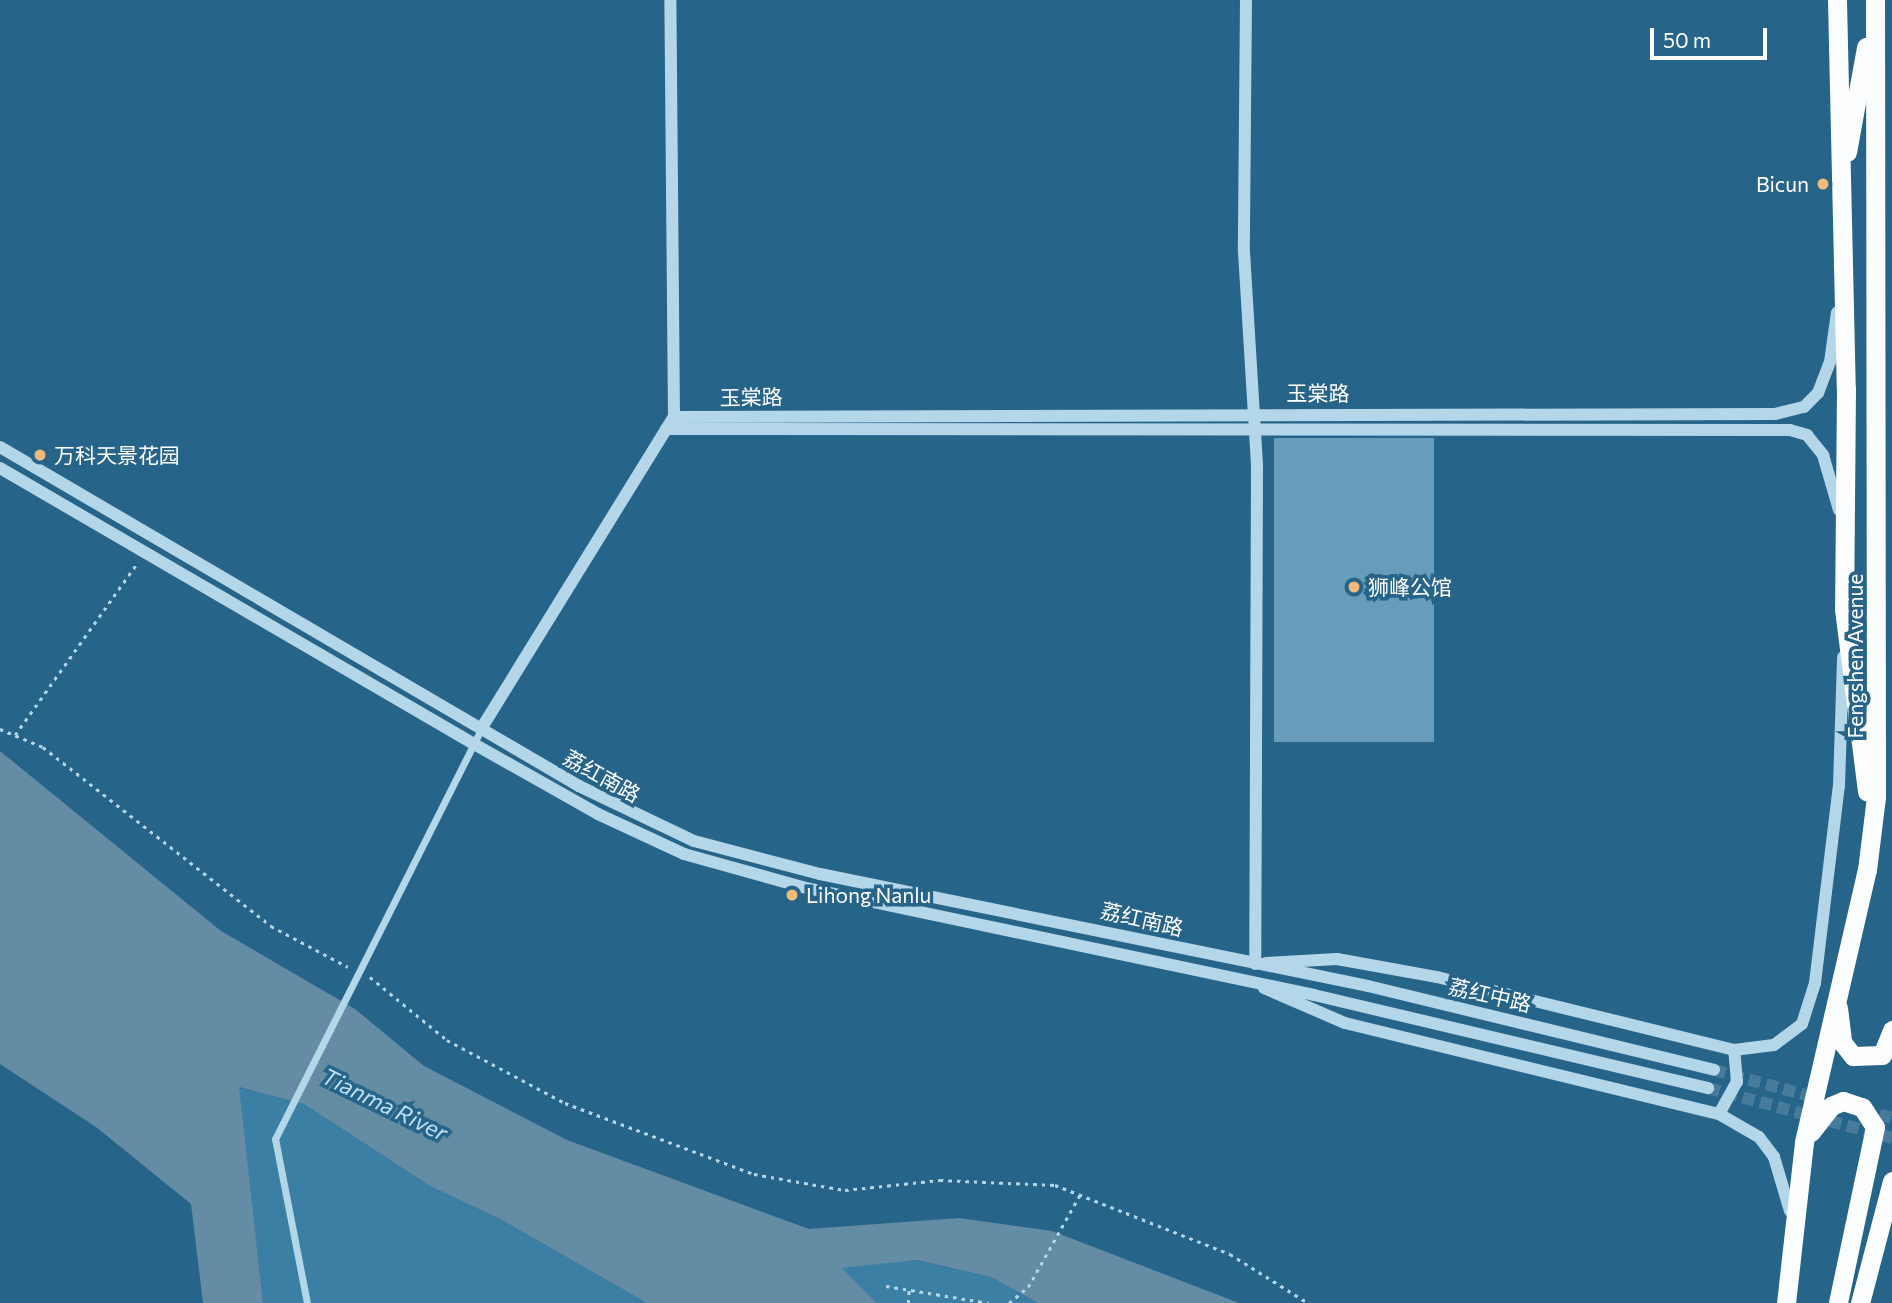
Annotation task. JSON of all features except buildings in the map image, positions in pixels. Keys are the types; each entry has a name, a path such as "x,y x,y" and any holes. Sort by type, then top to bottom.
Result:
{"highway":[{"path":"1838,0 1839,192 1844,259 1844,609 1872,834"},
{"path":"1839,192 1875,1"},
{"name":"Fengshen Avenue","path":"1786,1303 1791,1228 1804,1142 1872,834 1878,716 1875,1"},
{"path":"1837,993 1842,1042 1853,1056 1882,1055 1892,1030"},
{"path":"1804,1142 1824,1112 1843,1101 1862,1107 1875,1127 1838,1303"},
{"path":"1860,1303 1887,1222 1892,1181"}],"street":[{"path":"307,1303 275,1139 362,973 481,729 674,417 670,0"},
{"path":"1246,0 1244,252 1255,427 1255,964 1295,958 1375,966 1734,1050 1774,1045 1793,1034 1809,1011 1839,786 1844,609"},
{"name":"玉棠路","path":"674,417 1793,411 1804,407 1824,381 1844,259"},
{"name":"玉棠路","path":"666,429 1255,427 1790,430 1807,435 1823,455 1846,536"},
{"name":"荔红南路","path":"0,447 633,815 722,850 1255,964"},
{"name":"荔红南路","path":"0,468 474,744 627,829 709,862 1255,982"},
{"name":"荔红中路","path":"1255,964 1368,986 1714,1070"},
{"path":"1255,982 1335,1020 1718,1114 1759,1137 1774,1157 1788,1194 1791,1228"},
{"name":"荔红中路","path":"1255,982 1708,1087"},
{"path":"1718,1114 1737,1083 1734,1050"}],"path":[{"path":"15,735 145,554"},
{"path":"0,729 43,747 271,926 362,973 447,1040 565,1103 754,1174 823,1189 965,1180 1082,1191 1241,1259 1307,1303"},
{"path":"1009,1303 1028,1287 1082,1191"},
{"path":"887,1286 989,1303"},
{"path":"908,1303 909,1289"}],"shaded area":[{"path":"238,1087 304,1104 430,1186 500,1219 647,1303 263,1303"},
{"path":"917,1260 991,1277 1038,1303 877,1303 841,1267"}],"water":[{"name":"Tianma River","path":"0,751 221,931 355,1009 424,1066 567,1140 809,1229 959,1218 1052,1231 1239,1303 1038,1303 991,1277 917,1260 842,1268 877,1303 647,1303 500,1219 430,1186 304,1104 239,1087 263,1303 203,1303 191,1204 96,1127 0,1064"}],"tunnel":[{"path":"1714,1070 1821,1099"},
{"path":"1708,1088 1892,1138"},
{"path":"1862,1110 1892,1118"}],"place":[{"name":"Bicun","path":"1823,184"},
{"name":"万科天景花园","path":"40,455"},
{"name":"狮峰公馆","path":"1354,587"},
{"name":"Lihong Nanlu","path":"792,895"}]}
